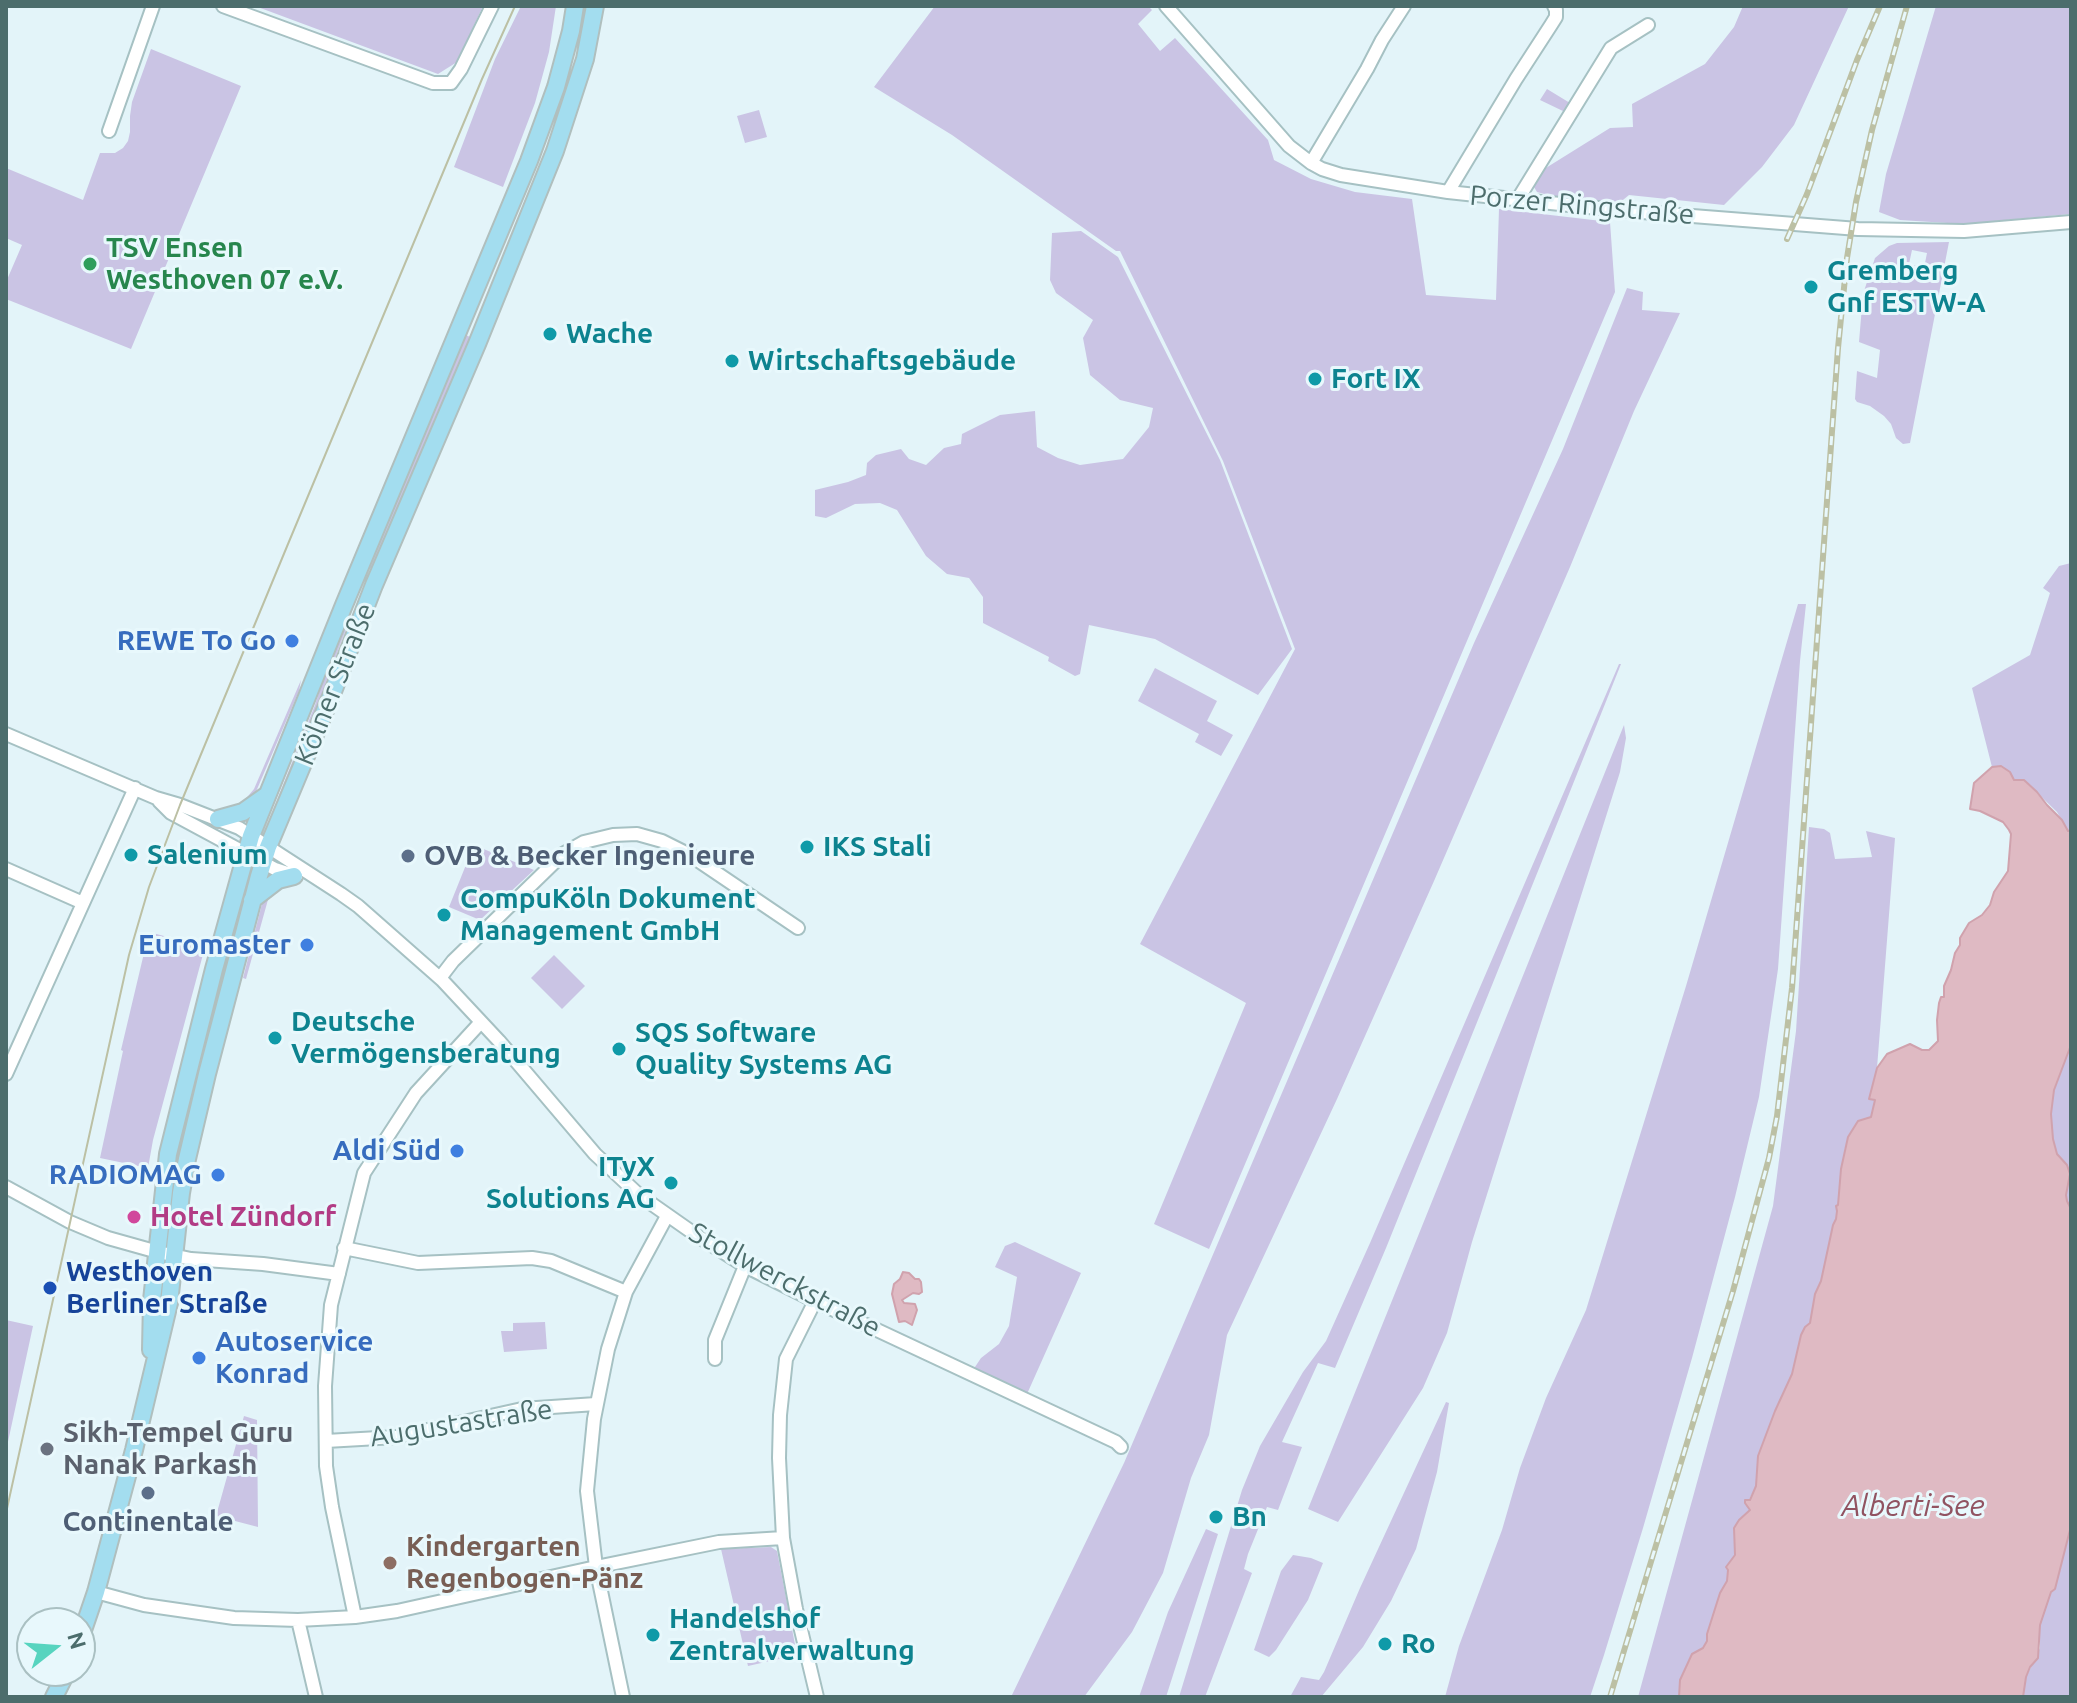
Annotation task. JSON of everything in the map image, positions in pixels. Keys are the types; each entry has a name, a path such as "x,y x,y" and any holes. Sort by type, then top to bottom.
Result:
{"main road":[{"name":"Kölner Straße","path":"150,1384 152,1300 168,1154 249,844 529,161 556,87 575,6"},
{"name":"Kölner Straße","path":"91,1607 134,1450 169,1303 187,1159 266,855 555,151 585,59 595,6"},
{"path":"353,587 371,594"},
{"path":"218,819 243,812 268,794"},
{"path":"252,900 273,883 294,876"}],"street":[{"path":"109,131 153,6"},
{"path":"223,6 433,83 451,83 492,6"},
{"name":"Porzer Ringstraße","path":"1166,6 1289,146 1311,163 1341,175 1448,192 1616,210 1869,230 1964,231 2071,222"},
{"path":"1311,163 1404,6"},
{"path":"1448,192 1556,17 1554,6"},
{"path":"1518,199 1611,48 1648,25"},
{"path":"6,734 156,798 239,828 249,844"},
{"path":"6,1074 10,1054 135,788"},
{"path":"156,798 171,813 249,844"},
{"path":"440,978 453,961 563,854 584,842 613,835 637,834 662,841 690,855 798,928"},
{"name":"Stollwerckstraße","path":"249,844 294,876 322,883"},
{"name":"Stollwerckstraße","path":"266,855 322,883 358,906 440,978 595,1154 667,1216 745,1266 1121,1447"},
{"path":"6,869 83,903"},
{"path":"355,1617 326,1466 325,1386 331,1305 364,1173 416,1093 481,1022"},
{"path":"6,1187 76,1225 158,1252 191,1259 339,1274"},
{"path":"623,1697 596,1567 587,1491 596,1404 608,1349 626,1292 667,1216"},
{"path":"344,1248 418,1263 532,1258 551,1261 626,1292"},
{"path":"715,1359 715,1340 745,1266"},
{"path":"815,1301 786,1359 779,1458 783,1538 817,1697"},
{"name":"Augustastraße","path":"326,1441 396,1437 522,1409 596,1404"},
{"path":"96,1592 132,1603 234,1618 298,1620 355,1617 397,1611 719,1542 783,1538"},
{"path":"298,1620 316,1697"}],"shaded area":[{"path":"255,6 483,6 457,62 438,74"},
{"path":"521,6 556,6 549,52 535,103 503,187 454,167 495,59"},
{"path":"935,6 1148,6 1152,10 1138,24 1160,51 1175,38 1268,140 1274,160 1311,179 1355,192 1412,199 1426,295 1496,300 1499,209 1610,222 1615,292 1209,1249 1154,1224 1246,1003 1140,944 1295,649 1223,461 1120,251 952,135 874,87"},
{"path":"1743,6 1849,6 1794,125 1762,167 1724,205 1629,195 1618,204 1567,200 1537,192 1534,181 1541,171 1610,128 1633,127 1632,104 1705,64 1734,27"},
{"path":"1936,6 2071,6 2071,214 1963,224 1900,220 1879,212 1886,174"},
{"path":"151,49 241,86 131,349 6,299 6,282 22,245 6,238 6,168 83,200 100,153 115,153 128,141 132,102"},
{"path":"1547,89 1570,103 1565,112 1540,100"},
{"path":"759,110 767,137 745,143 737,116"},
{"path":"1081,231 1118,257 1220,460 1292,649 1258,695 1155,639 1089,625 1080,674 1075,676 1048,661 1049,657 983,623 983,597 969,578 947,574 926,556 897,510 880,503 855,504 826,518 815,516 815,490 866,475 867,463 876,455 901,449 909,459 926,465 944,448 961,444 962,434 1000,415 1035,411 1037,447 1058,458 1080,465 1123,459 1149,427 1153,408 1120,400 1090,375 1083,338 1093,320 1056,293 1050,280 1052,233"},
{"path":"1949,242 1910,443 1903,444 1896,438 1884,416 1855,399 1857,371 1877,378 1880,350 1859,342 1863,294 1875,258 1897,243","holes":["1912,250 1927,253 1924,268 1909,264"]},
{"path":"1627,288 1643,292 1642,310 1680,313 1634,411 1434,881 1227,1335 1209,1435 1191,1478 1163,1573 1132,1632 1084,1697 1011,1697 1124,1463 1474,643 1563,449"},
{"path":"464,334 472,338 371,569 369,566"},
{"path":"2071,563 2071,830 2068,831 2057,812 2024,780 2014,781 2010,772 2001,766 1992,767 1972,688 2030,655 2050,593 2043,588 2059,566"},
{"path":"1798,604 1806,604 1778,969 1759,1097 1692,1358 1604,1655 1590,1697 1445,1697 1459,1646 1502,1530 1520,1468 1546,1398 1586,1310 1686,986"},
{"path":"347,618 350,619 319,705 272,821 269,820 315,705"},
{"path":"1619,664 1386,1248 1335,1368 1318,1363 1282,1442 1302,1447 1278,1510 1267,1507 1248,1554 1244,1569 1252,1573 1205,1697 1179,1697 1242,1490 1260,1446 1303,1372 1326,1341"},
{"path":"1155,668 1217,701 1207,721 1233,735 1221,756 1195,742 1199,734 1138,701"},
{"path":"301,680 255,794 244,805 243,802 254,789"},
{"path":"1624,725 1626,738 1620,772 1472,1242 1447,1333 1423,1388 1338,1522 1308,1509"},
{"path":"1809,827 1830,833 1835,859 1872,857 1866,831 1895,838 1877,1068 1869,1099 1875,1100 1871,1118 1858,1121 1848,1137 1836,1220 1810,1323 1801,1335 1792,1374 1758,1456 1756,1486 1749,1500 1745,1500 1750,1510 1739,1520 1734,1533 1735,1555 1726,1567 1727,1581 1720,1593 1707,1641 1703,1648 1692,1654 1680,1680 1679,1697 1638,1697 1773,1206 1796,1031"},
{"path":"474,845 534,870 480,920 449,907"},
{"path":"269,896 246,979 243,978 263,900"},
{"path":"149,932 205,947 148,1168 100,1158"},
{"path":"227,952 204,1043 170,1221 178,1137"},
{"path":"554,955 585,986 562,1009 531,978"},
{"path":"2071,1045 2071,1209 2066,1195 2070,1174 2057,1154 2051,1114 2054,1091"},
{"path":"1015,1242 1081,1273 1027,1394 973,1370 981,1358 999,1344 1009,1326 1017,1277 995,1267 1005,1246"},
{"path":"6,1320 33,1326 6,1451"},
{"path":"545,1322 547,1349 504,1352 501,1331 513,1331 513,1323"},
{"path":"1446,1402 1449,1403 1437,1472 1416,1549 1391,1601 1363,1647 1321,1697 1290,1697 1301,1677 1319,1680 1324,1672"},
{"path":"244,1416 257,1420 258,1527 216,1516"},
{"path":"2071,1526 2071,1697 2023,1697 2026,1677 2040,1648 2040,1625 2051,1592 2055,1589"},
{"path":"1206,1529 1218,1534 1166,1697 1139,1697 1168,1612"},
{"path":"771,1547 777,1551 797,1655 748,1666 721,1549"},
{"path":"1293,1555 1323,1563 1308,1600 1269,1657 1254,1650 1281,1571"}],"water":[{"name":"Alberti-See","path":"2001,766 2010,772 2014,780 2024,780 2062,820 2068,831 2071,830 2071,1045 2054,1090 2051,1114 2057,1154 2070,1174 2066,1195 2071,1209 2071,1526 2055,1589 2051,1592 2040,1625 2038,1658 2026,1677 2023,1697 1679,1697 1680,1680 1692,1654 1703,1648 1707,1641 1720,1593 1727,1581 1726,1567 1735,1555 1734,1528 1750,1510 1745,1500 1750,1500 1756,1486 1758,1456 1792,1374 1801,1335 1810,1323 1836,1219 1848,1137 1858,1121 1871,1117 1875,1100 1869,1099 1877,1068 1887,1054 1910,1044 1929,1050 1938,1041 1939,1003 1944,997 1944,986 1960,938 1969,923 1990,905 1994,892 2008,871 2009,830 2003,822 1970,809 1974,783 1992,767"},
{"path":"903,1272 921,1282 922,1292 913,1293 902,1300 915,1304 917,1310 912,1325 899,1322 892,1294 894,1284"}],"tram line":[{"path":"6,1513 129,955 149,887 288,544 515,6"}],"railway":[{"path":"1787,239 1880,6"},
{"path":"1610,1697 1733,1291 1769,1158 1777,1116 1792,988 1847,258 1872,130 1907,6"}],"place":[{"name":"TSV Ensen Westhoven 07 e.V.","path":"90,264"},
{"name":"Gremberg Gnf ESTW-A","path":"1811,287"},
{"name":"Wache","path":"550,334"},
{"name":"Wirtschaftsgebäude","path":"732,361"},
{"name":"Fort IX","path":"1315,379"},
{"name":"REWE To Go","path":"292,641"},
{"name":"IKS Stali","path":"807,847"},
{"name":"Salenium","path":"131,855"},
{"name":"OVB & Becker Ingenieure","path":"408,856"},
{"name":"CompuKöln Dokument Management GmbH","path":"444,915"},
{"name":"Euromaster","path":"307,945"},
{"name":"Deutsche Vermögensberatung","path":"275,1038"},
{"name":"SQS Software Quality Systems AG","path":"619,1049"},
{"name":"Aldi Süd","path":"457,1151"},
{"name":"RADIOMAG","path":"218,1175"},
{"name":"ITyX Solutions AG","path":"671,1183"},
{"name":"Hotel Zündorf","path":"134,1217"},
{"name":"Westhoven Berliner Straße","path":"50,1288"},
{"name":"Autoservice Konrad","path":"199,1358"},
{"name":"Sikh-Tempel Guru Nanak Parkash","path":"47,1449"},
{"name":"Continentale","path":"148,1493"},
{"name":"Bn","path":"1216,1517"},
{"name":"Kindergarten Regenbogen-Pänz","path":"390,1563"},
{"name":"Handelshof Zentralverwaltung","path":"653,1635"},
{"name":"Ro","path":"1385,1644"}]}
